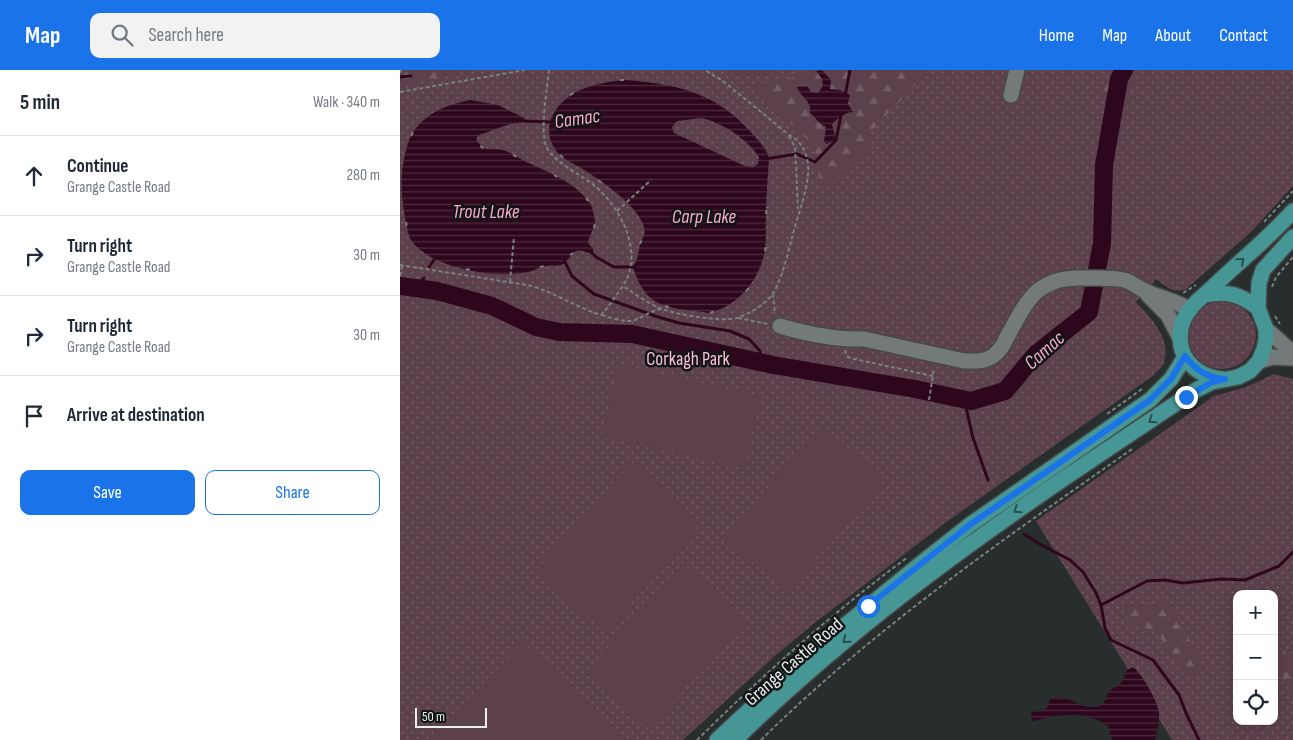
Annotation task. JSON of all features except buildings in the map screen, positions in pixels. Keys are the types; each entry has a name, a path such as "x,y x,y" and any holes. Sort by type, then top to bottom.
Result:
{"main road":[{"path":"1225,379 1212,378 1202,373 1192,366 1185,356 1180,338 1184,319 1204,287 1276,230 1293,211"},
{"path":"1258,361 1264,349 1266,329 1266,310 1259,283 1263,270 1293,237"},
{"path":"1204,287 1239,296 1266,310"},
{"name":"Grange Castle Road","path":"717,740 805,658 971,524 1150,400 1171,379 1185,356"},
{"name":"Grange Castle Road","path":"735,740 817,664 931,572 999,523 1196,390 1212,382 1238,377 1250,371 1258,361"}],"street":[{"path":"1011,95 1017,70"},
{"path":"780,326 809,334 847,340 864,339 964,361 977,362 989,359 998,352 1028,301 1038,290 1051,282 1066,278 1126,280 1146,292 1170,302 1182,304 1190,310"},
{"path":"1146,292 1168,315 1180,338"},
{"path":"1266,329 1293,353"},
{"path":"1258,361 1273,357 1293,358"}],"path":[{"path":"400,92 526,70"},
{"path":"549,70 544,129 546,146 553,156 596,187 617,211 628,234 631,261 629,276 611,305 601,315"},
{"path":"705,70 723,81 798,140 805,151 808,175 790,244 773,293 774,311 780,326"},
{"path":"620,80 626,80"},
{"path":"570,95 576,92"},
{"path":"411,136 414,131"},
{"path":"788,134 795,148 799,194 798,214"},
{"path":"480,146 485,149"},
{"path":"513,155 519,158"},
{"path":"560,155 565,159"},
{"path":"554,175 559,178"},
{"path":"598,180 603,184"},
{"path":"617,211 651,180"},
{"path":"1258,228 1293,192"},
{"path":"586,198 590,203"},
{"path":"766,208 766,214"},
{"path":"406,222 408,227"},
{"path":"594,228 595,222"},
{"path":"510,282 514,237"},
{"path":"640,244 642,239"},
{"path":"765,251 766,244"},
{"path":"570,255 575,252"},
{"path":"1272,288 1276,277 1293,258"},
{"path":"400,276 401,266 510,282 544,289 583,309 629,321 654,310 662,309"},
{"path":"540,267 545,266"},
{"path":"466,269 472,270"},
{"path":"623,286 662,309 683,315 702,318 737,318 780,326"},
{"path":"746,291 750,287"},
{"path":"1177,293 1204,287"},
{"path":"737,318 765,302 773,293"},
{"path":"665,306 671,308"},
{"path":"1266,310 1282,327"},
{"path":"710,312 715,311"},
{"path":"846,347 845,353 850,358 933,376"},
{"path":"929,400 935,365"},
{"path":"761,740 826,680 929,595 1132,448"}],"green space":[{"name":"Corkagh Park","path":"400,70 1293,70 1293,186 1250,233 1185,290 1172,290 1156,279 1136,302 1158,329 1165,345 1166,353 1163,364 1154,375 945,523 812,625 683,740 400,740"},
{"path":"400,70 478,70 400,86"},
{"path":"727,70 782,70 748,76"},
{"path":"807,70 930,70 871,131 873,148 823,191 814,146 752,85 796,77"},
{"path":"1112,70 1140,70 1126,103 1099,97"},
{"path":"1222,301 1235,304 1246,311 1253,322 1256,335 1253,348 1246,359 1235,366 1222,369 1209,366 1198,359 1191,348 1188,335 1191,322 1198,311 1209,304"},
{"path":"618,364 760,396 744,468 602,437"},
{"path":"1274,374 1293,379 1293,740 1172,740 1036,521 1214,396 1246,387"},
{"path":"822,425 885,480 787,592 724,538"},
{"path":"632,462 701,524 605,633 535,571"},
{"path":"683,563 747,620 649,729 585,672"},
{"path":"1171,602 1184,632 1199,656 1203,669 1198,675 1190,679 1182,672 1156,630 1139,627 1132,623 1123,608 1125,605"},
{"path":"522,642 629,740 432,740"},
{"path":"1278,644 1293,661 1293,696 1278,672"}],"water":[{"path":"822,70 831,80 830,89 840,90 850,95 848,104 853,112 842,116 832,124 836,140 826,144 824,141 826,127 819,123 810,113 808,102 797,87 807,86 811,92 818,93 823,86 822,79 816,71"},
{"name":"Carp Lake","path":"620,81 661,84 693,92 708,99 736,117 763,146 769,158 766,242 762,261 753,281 739,297 720,309 710,313 672,308 653,300 645,292 633,267 644,236 644,227 641,219 627,202 608,186 563,158 553,145 549,130 550,122 553,114 564,101 583,89","holes":["702,118 726,128 748,144 759,157 758,164 753,167 745,166 674,133 672,127 677,121"]},
{"name":"Trout Lake","path":"470,100 498,105 524,118 526,122 510,124 479,135 476,139 482,147 506,151 551,173 583,195 590,204 595,221 588,243 593,252 575,252 561,265 548,266 515,274 500,274 467,270 451,265 423,252 411,241 402,198 402,169 409,140 420,124 434,112"},
{"path":"1133,667 1145,681 1158,707 1159,719 1155,740 1112,740 1108,726 1098,720 1080,715 1032,721 1031,712 1042,711 1047,708 1050,699 1065,698 1080,705 1101,706 1108,692 1121,683 1127,670"}],"waterway":[{"name":"Camac","path":"845,96 850,70"},
{"name":"Camac","path":"400,286 437,291 492,306 536,327 559,332 632,334 773,365 915,389 971,401 1005,391 1036,354 1089,312 1102,243 1104,165 1119,79 1124,70"},
{"path":"400,77 411,76"},
{"name":"Camac","path":"765,159 797,154 815,162 836,140 841,115"},
{"name":"Camac","path":"524,121 552,122"},
{"name":"Camac","path":"590,251 596,257 614,267 635,267"},
{"path":"429,267 436,257"},
{"name":"Camac","path":"564,260 572,276 594,294 679,323 730,331 749,339 760,351 762,362"},
{"path":"414,288 424,278"},
{"path":"964,399 973,438 988,480"},
{"path":"1024,534 1070,560 1083,572 1101,605 1105,628 1111,640 1153,660 1179,695 1199,740"},
{"path":"1101,605 1147,581 1165,580 1183,583 1222,579 1245,580 1279,566 1293,552"}],"route":[{"path":"868,606 971,524 1150,400 1171,379 1185,356 1192,366 1202,373 1212,378 1225,379 1212,382 1186,397"}]}
